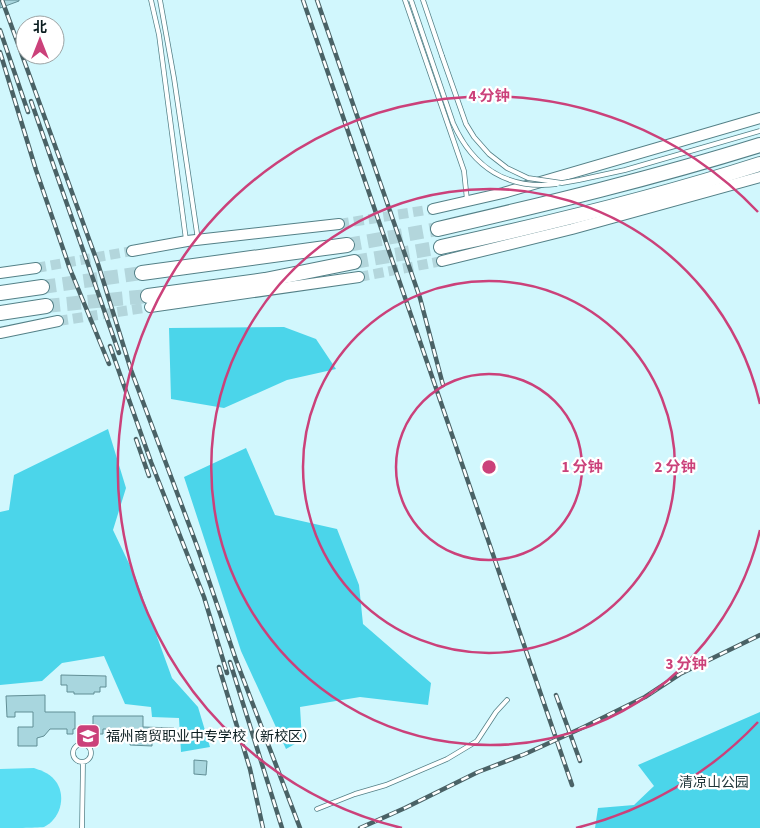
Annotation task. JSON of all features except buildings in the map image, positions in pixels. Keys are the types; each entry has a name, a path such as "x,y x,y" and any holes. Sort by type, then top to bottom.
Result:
{"highway":[{"path":"438,228 610,188 760,145"},
{"path":"442,254 495,236 760,164"},
{"path":"142,273 347,245"},
{"path":"149,301 354,262"},
{"path":"1,293 42,287"},
{"path":"0,313 46,306"}],"main road":[{"path":"433,210 467,202 760,118"},
{"path":"442,254 572,229 760,177"},
{"path":"132,250 187,241 339,224"},
{"path":"0,273 36,268"},
{"path":"149,301 359,277"},
{"path":"0,333 58,321"}],"lane":[{"path":"151,0 159,35 187,241"},
{"path":"160,0 174,78 198,240"},
{"path":"405,0 464,171 467,202"},
{"path":"411,0 453,123 461,140 476,159 494,173 511,181 540,186 562,183 625,170 760,131"},
{"path":"423,0 466,124 489,154 507,168 528,178 562,183"},
{"path":"317,809 355,794 386,785 447,759 477,741 496,712 507,700"},
{"path":"81,744 90,748 91,754 89,760 83,762 75,760 72,754 76,746 81,744"},
{"path":"82,828 83,762"}],"shaded area":[{"path":"34,768 49,775 57,783 61,795 58,814 44,827 0,828 0,769"}],"green space":[{"path":"284,327 316,339 336,369 287,380 224,408 171,399 169,328"},
{"path":"108,429 126,488 113,530 135,576 172,678 198,707 210,747 181,752 179,718 152,717 151,707 125,704 104,656 62,663 42,681 0,685 0,512 9,510 14,475"},
{"path":"246,448 275,515 337,529 359,585 363,624 431,683 428,705 360,697 300,707 302,740 286,749 241,651 184,477"},
{"name":"清凉山公园","path":"760,712 760,828 595,828 598,808 634,805 654,786 638,765"}],"tunnel":[{"path":"339,224 433,209"},
{"path":"347,245 438,229"},
{"path":"354,262 441,247"},
{"path":"36,268 132,251"},
{"path":"359,277 442,261"},
{"path":"42,287 142,273"},
{"path":"46,306 148,296"},
{"path":"58,321 150,307"}],"railway":[{"path":"2,0 98,264 131,370 197,546 236,660 300,828"},
{"path":"303,0 572,785"},
{"path":"317,0 420,298 443,385"},
{"path":"0,30 28,112"},
{"path":"0,52 36,170 70,269 109,364"},
{"path":"31,101 119,353"},
{"path":"110,346 151,462 204,597 227,673"},
{"path":"136,439 149,476"},
{"path":"360,828 478,772 525,754 584,727 645,697 680,674 760,635"},
{"path":"230,662 282,828"},
{"path":"219,667 250,769 263,828"},
{"path":"556,695 580,761"}],"place":[{"name":"福州商贸职业中专学校（新校区）","path":"88,736"}]}
